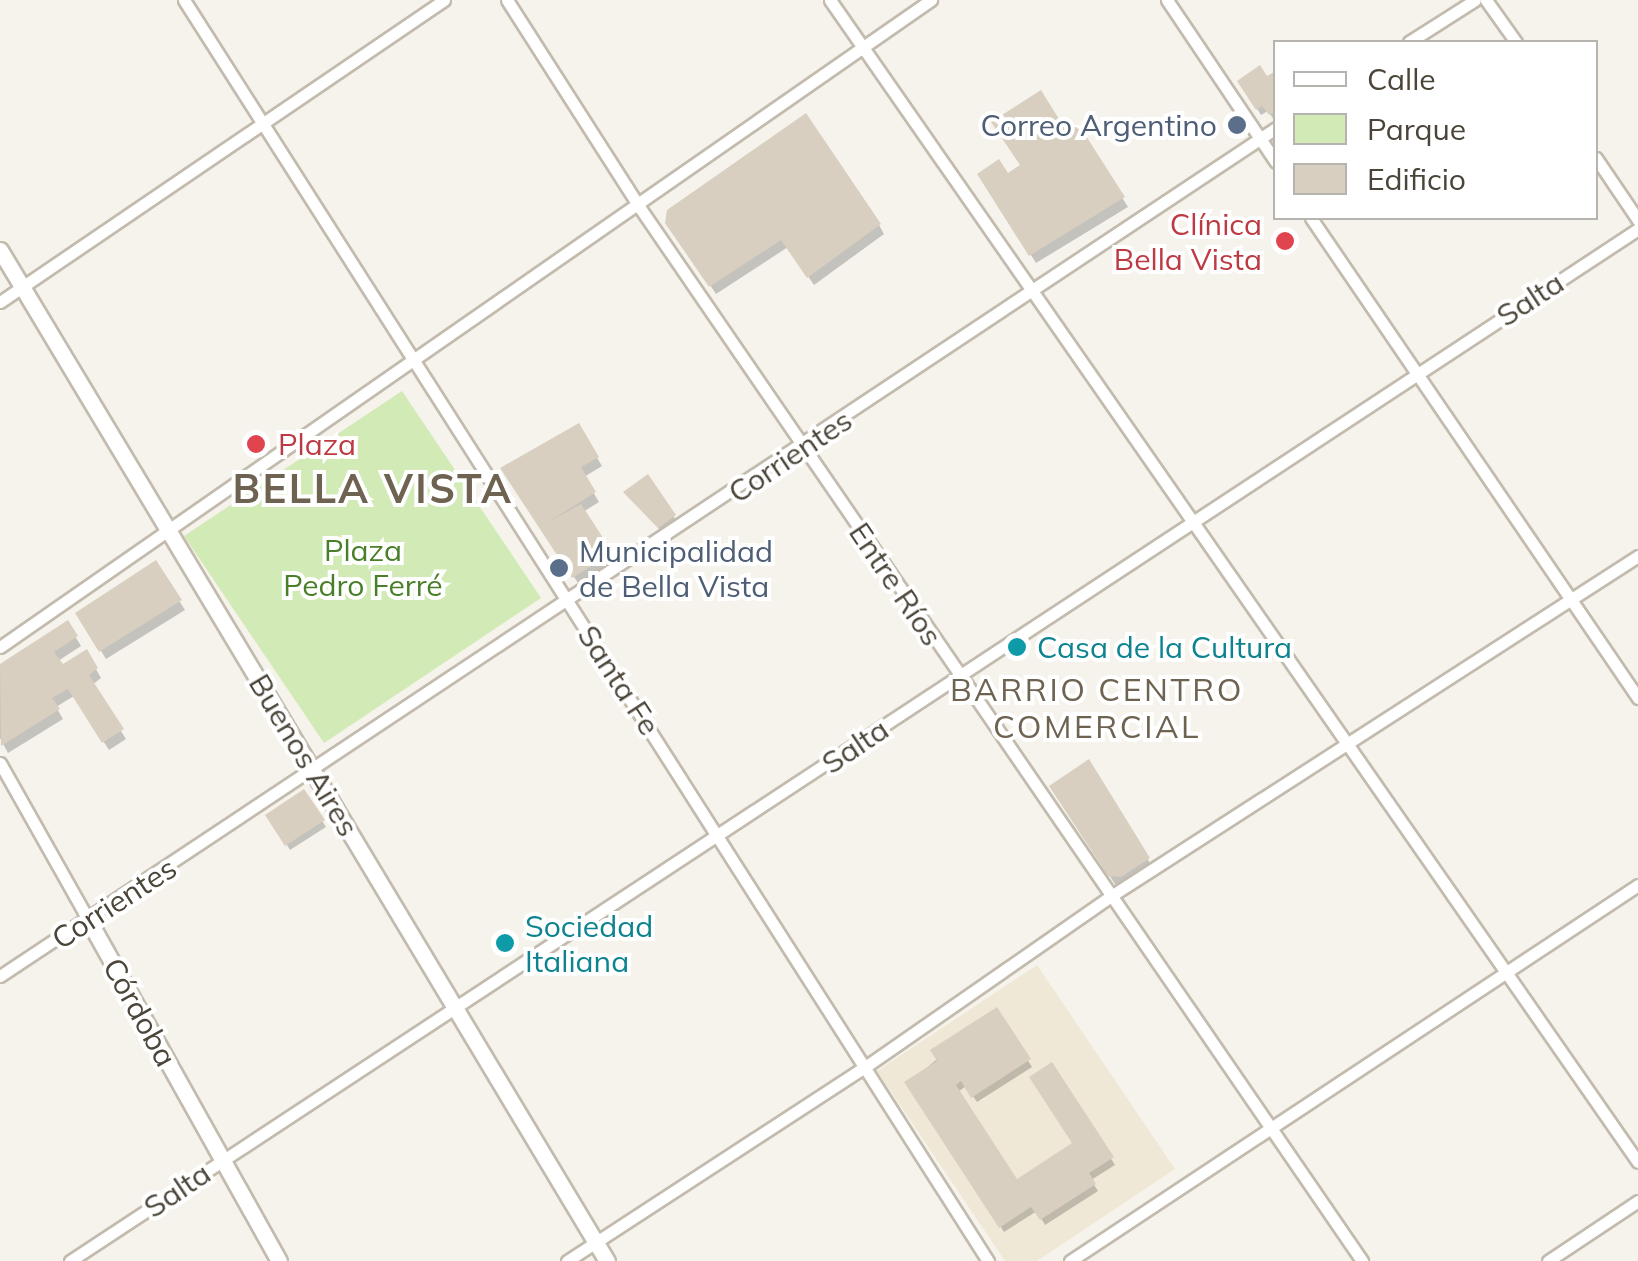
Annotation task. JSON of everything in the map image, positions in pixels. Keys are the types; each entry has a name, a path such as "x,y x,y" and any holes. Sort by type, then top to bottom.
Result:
{"street":[{"name":"Santa Fe","path":"184,0 988,1261"},
{"path":"0,302 444,0"},
{"name":"Entre Ríos","path":"507,0 640,208 802,447 1362,1261"},
{"path":"830,0 1638,1162"},
{"path":"0,647 640,208 930,0"},
{"path":"1167,0 1273,158"},
{"path":"1412,40 1475,0"},
{"path":"1486,0 1515,40"},
{"name":"Corrientes","path":"0,976 569,604 1273,130"},
{"path":"1598,161 1638,220"},
{"path":"1312,220 1412,374 1638,698"},
{"name":"Salta","path":"70,1261 721,838 1190,521 1638,230"},
{"name":"Buenos Aires","path":"0,250 607,1261"},
{"path":"567,1261 865,1068 1111,896 1638,556"},
{"name":"Córdoba","path":"0,763 279,1261"},
{"path":"1070,1261 1638,885"},
{"path":"1548,1261 1638,1201"}],"shaded area":[{"path":"1037,965 1175,1169 1037,1261 1005,1261 877,1071"}],"green space":[{"name":"Plaza Pedro Ferré","path":"402,391 541,598 324,743 184,536"}],"building":[{"name":"Correo Argentino","path":"1260,65 1267,76 1273,73 1273,113 1269,115 1262,106 1256,110 1237,81"},
{"path":"1041,90 1067,132 1079,125 1125,197 1029,256 977,174 999,159 1008,173 1020,165 991,122"},
{"path":"806,113 881,224 807,278 781,240 709,287 665,223 667,210"},
{"path":"579,423 599,457 581,467 596,492 547,523 581,504 613,553 572,578 500,468"},
{"path":"648,474 676,515 658,528 623,492"},
{"path":"156,560 182,600 99,652 75,613"},
{"path":"68,620 78,636 54,652 63,664 87,649 98,668 89,675 124,729 102,743 68,689 52,698 60,709 1,746 0,664"},
{"path":"1089,759 1150,858 1121,877 1108,876 1049,786"},
{"path":"304,789 325,820 285,846 265,815"},
{"path":"997,1007 1031,1059 971,1098 961,1081 956,1085 1017,1179 1072,1143 1029,1077 1052,1062 1114,1157 1089,1173 1096,1184 1040,1220 1031,1207 999,1228 904,1082 937,1061 930,1050"}],"place":[{"name":"Correo Argentino","path":"1237,125"},
{"name":"Clínica Bella Vista","path":"1285,241"},
{"name":"Plaza","path":"256,444"},
{"name":"Municipalidad de Bella Vista","path":"559,568"},
{"name":"Casa de la Cultura","path":"1017,647"},
{"name":"Sociedad Italiana","path":"505,943"}],"district":[{"name":"BELLA VISTA","path":"373,488"},
{"name":"BARRIO CENTRO COMERCIAL","path":"1097,708"}]}
